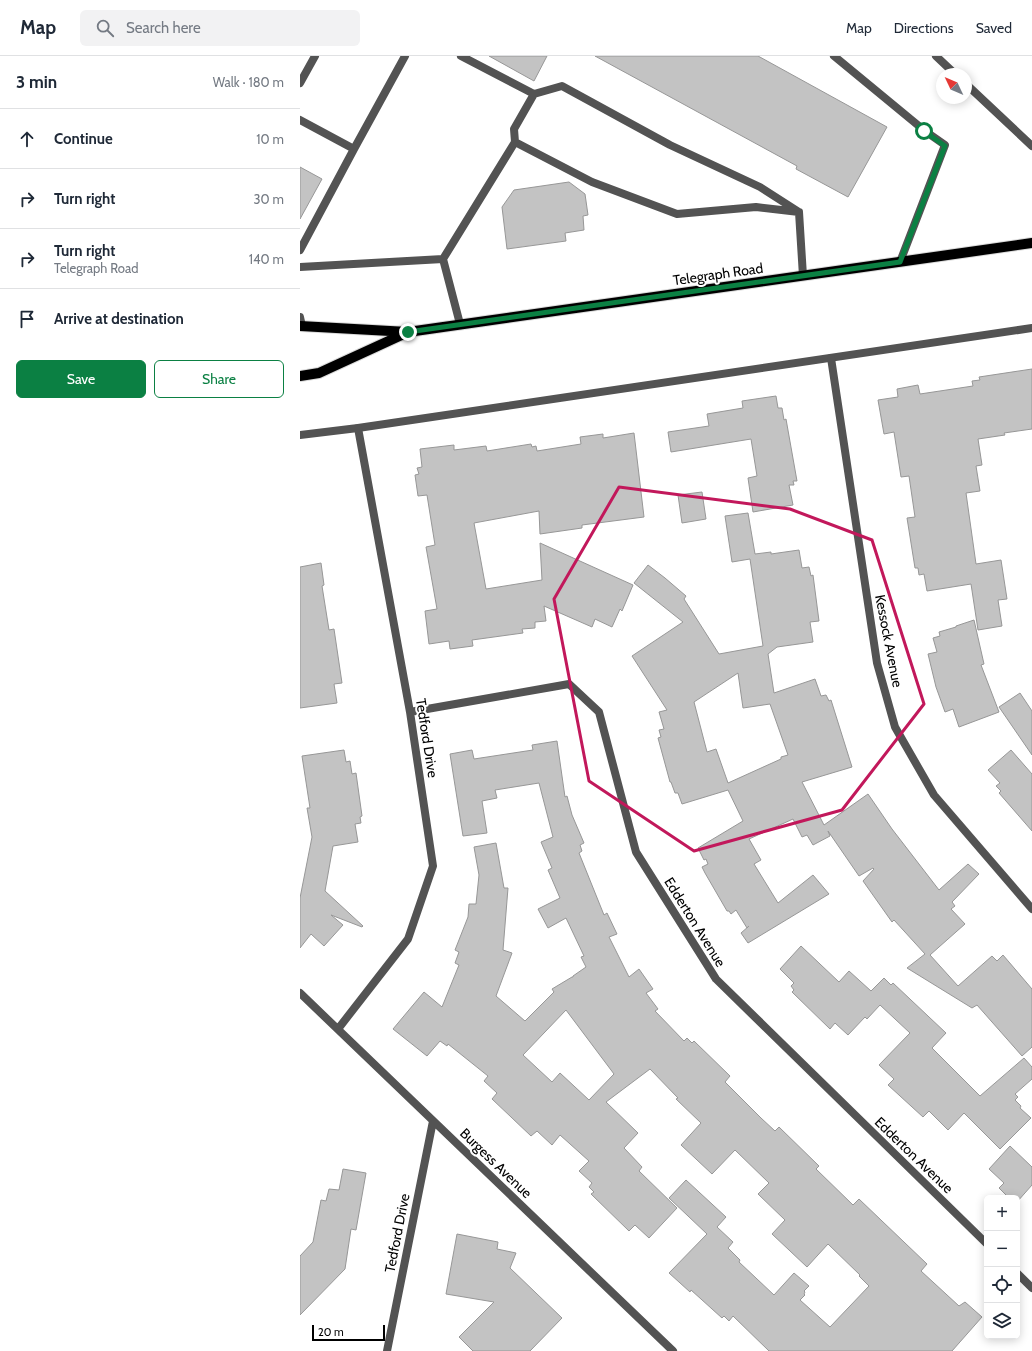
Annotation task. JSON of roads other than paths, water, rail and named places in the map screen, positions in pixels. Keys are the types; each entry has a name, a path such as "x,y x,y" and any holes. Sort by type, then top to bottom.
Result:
{"main road":[{"name":"Telegraph Road","path":"301,323 408,332 1032,244"},
{"name":"Telegraph Road","path":"300,376 319,373 408,332"}],"street":[{"path":"300,83 315,56"},
{"path":"300,250 405,56"},
{"path":"461,56 534,94 562,86 670,145 760,187 799,212"},
{"path":"834,56 924,131 945,146 900,262"},
{"path":"936,56 949,68"},
{"path":"972,90 1032,146"},
{"path":"460,324 443,259 515,142 514,129 534,94"},
{"path":"300,120 354,149"},
{"path":"515,142 592,182 677,214 756,207 799,212"},
{"path":"799,212 803,276"},
{"path":"300,267 443,259"},
{"path":"300,435 358,428 1032,328"},
{"name":"Kessock Avenue","path":"831,358 877,663 895,727 934,795 1032,909"},
{"name":"Tedford Drive","path":"338,1029 408,939 433,866 410,712 358,428"},
{"name":"Edderton Avenue","path":"410,712 569,684 599,712 636,852 716,979 984,1241"},
{"name":"Burgess Avenue","path":"300,993 673,1351"},
{"name":"Tedford Drive","path":"387,1351 433,1121"},
{"path":"1020,1276 1032,1288"}]}
